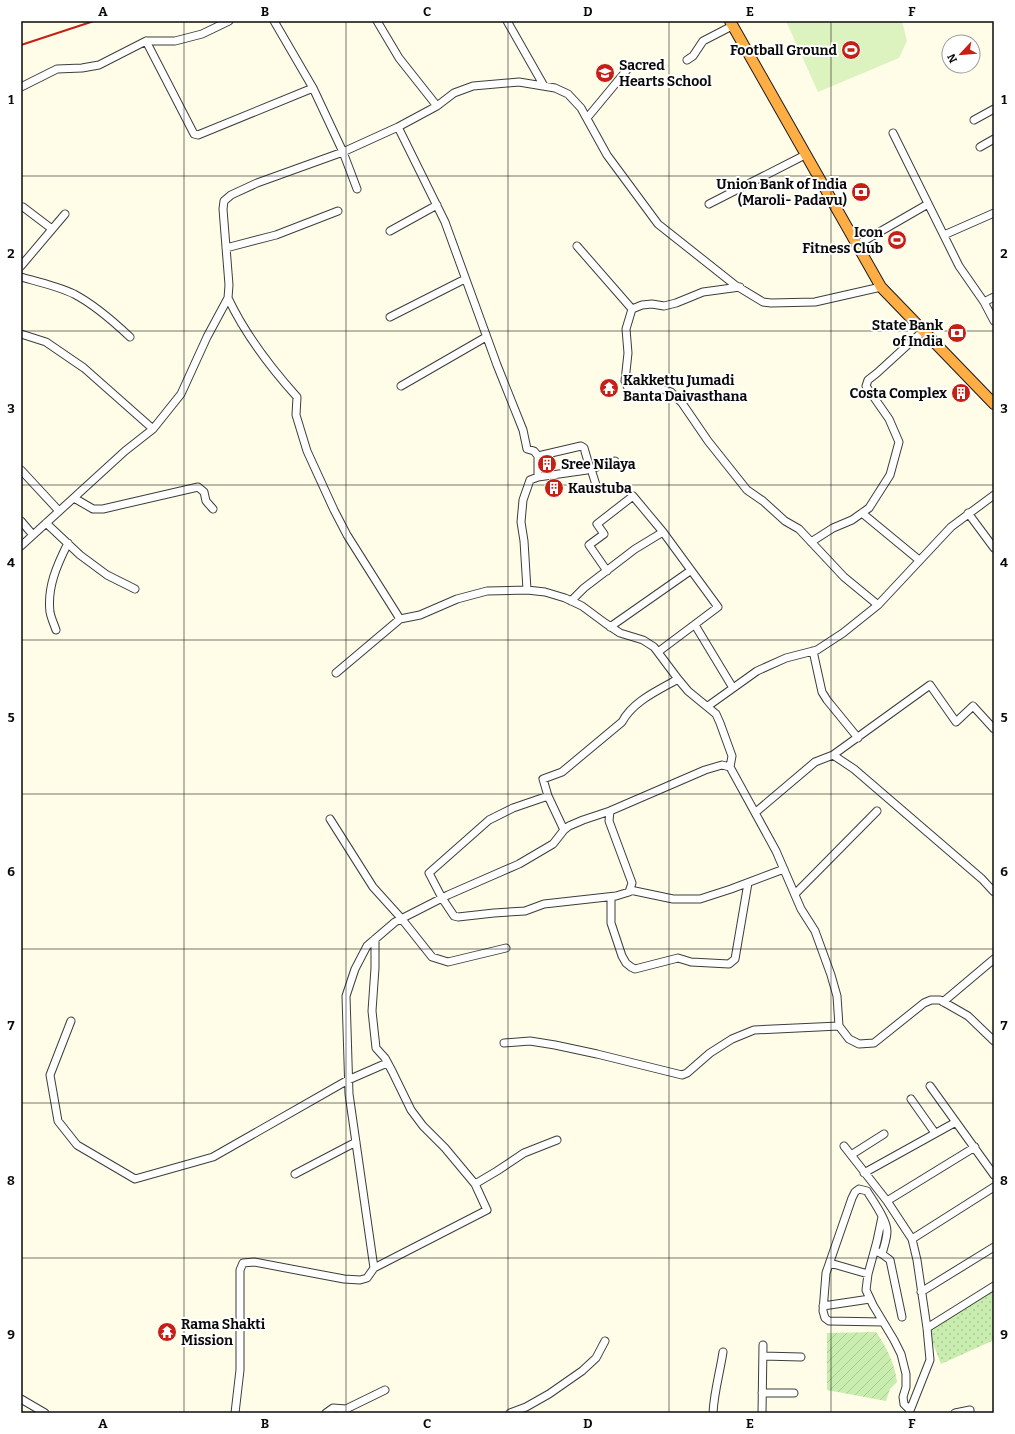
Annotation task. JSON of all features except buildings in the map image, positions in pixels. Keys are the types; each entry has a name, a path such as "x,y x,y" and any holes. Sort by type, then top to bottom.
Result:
{"highway":[{"path":"731,24 881,287 994,404"}],"street":[{"path":"21,87 57,69 99,65 146,41 175,41 202,34 229,21"},
{"path":"274,21 313,88 343,152 357,189"},
{"path":"377,21 399,58 437,106"},
{"path":"507,21 544,86"},
{"path":"687,60 694,56 703,41 731,24"},
{"path":"146,41 194,134 198,135 313,88"},
{"path":"587,118 631,64"},
{"path":"21,546 125,451 153,429 181,394 207,337 228,298 229,286 223,209 224,201 231,195 257,183 343,152 398,127 437,106 454,93 473,86 519,82 555,88 568,94 581,108 607,155 658,224 696,255 762,302 815,302 881,287"},
{"path":"974,120 994,109"},
{"path":"398,127 445,222 486,337 511,402 524,430 527,449 534,451 538,456 538,477"},
{"path":"893,133 959,266 984,302 994,321"},
{"path":"980,147 994,139"},
{"path":"709,204 805,155"},
{"path":"857,245 928,204"},
{"path":"390,231 437,205"},
{"path":"22,207 52,229"},
{"path":"226,248 276,235 338,211"},
{"path":"944,235 994,213"},
{"path":"21,266 65,214"},
{"path":"577,246 632,310"},
{"path":"21,277 45,283 74,294 102,312 130,337"},
{"path":"390,317 465,279"},
{"path":"740,287 703,292 676,303 664,306 652,304 642,305 632,310 626,329 628,353 625,381 628,388 662,388 670,392 682,403 708,441 747,490 763,501 785,521 799,529 844,576 878,605"},
{"path":"984,302 994,297"},
{"path":"228,298 235,312 263,356 297,397 296,415 307,451 334,510 347,535 400,619"},
{"path":"811,542 833,528 852,520 869,508 890,475 899,442 889,419 866,386 868,380 922,331"},
{"path":"21,334 46,342 84,368 153,429"},
{"path":"401,386 486,337"},
{"path":"538,456 581,446 584,448 597,488"},
{"path":"527,590 524,541 521,522 523,500 530,480 538,477 587,470 615,461"},
{"path":"21,470 60,511"},
{"path":"74,498 93,509 103,509 198,487 204,492 206,501 213,509"},
{"path":"708,706 757,672 786,658 813,651 844,633 878,605 951,527 994,495"},
{"path":"607,571 589,545 604,534 597,524 615,508 633,496 663,532 690,571 718,607 658,652"},
{"path":"862,513 920,560"},
{"path":"968,513 994,548"},
{"path":"21,521 33,535"},
{"path":"46,523 80,555 107,575 135,589"},
{"path":"571,601 584,588 635,550 663,532"},
{"path":"56,630 50,613 50,592 56,567 68,543"},
{"path":"610,626 690,571"},
{"path":"336,673 400,619 420,614 458,599 487,591 527,590 545,592 582,606 620,633 643,640 654,647 688,691 716,714 732,756 730,767 756,812 784,869 801,909 815,931 837,996 839,1026 849,1039 859,1044 874,1043 924,1003 932,1000 940,1000 968,1016 994,1041"},
{"path":"694,625 733,688"},
{"path":"813,651 822,692 858,738"},
{"path":"564,830 548,796 543,780 562,772 622,722 625,716 648,696 678,679"},
{"path":"756,812 815,762 833,755 930,685 956,722 973,706 994,729"},
{"path":"833,755 854,768 982,879 994,892"},
{"path":"374,1268 349,1094 346,996 355,969 367,946 401,918 525,861 553,844 569,826 610,811 704,770 722,766 730,767"},
{"path":"548,796 513,808 489,820 429,873 442,898 454,916 458,917 494,912 525,911 544,904 611,897 629,892 632,883 609,821 610,811"},
{"path":"795,894 876,811"},
{"path":"330,819 373,887 401,918 432,957 448,962 506,948"},
{"path":"630,890 673,899 700,898 784,869"},
{"path":"611,897 611,923 622,956 630,967 636,969 678,958 691,962 729,964 735,960 748,882"},
{"path":"235,1413 240,1370 240,1270 244,1263 254,1262 344,1279 360,1280 367,1278 374,1268 487,1210 475,1184 445,1148 423,1126 411,1110 388,1063 376,1048 372,1011 375,968 375,939"},
{"path":"943,1002 994,959"},
{"path":"72,1021 50,1075 58,1121 77,1145 135,1179 213,1157 348,1080 388,1063"},
{"path":"504,1043 530,1041 555,1045 682,1075 710,1052 732,1039 754,1030 839,1026"},
{"path":"930,1086 994,1175"},
{"path":"911,1099 935,1133"},
{"path":"864,1172 956,1122"},
{"path":"851,1155 884,1134"},
{"path":"475,1184 524,1153 557,1140"},
{"path":"295,1174 356,1142"},
{"path":"844,1146 887,1201 912,1239 917,1260 930,1360 910,1412"},
{"path":"887,1201 975,1147"},
{"path":"912,1239 994,1187"},
{"path":"882,1254 887,1232 886,1224 867,1191 859,1188 855,1192 826,1273 823,1311 825,1318 829,1321 883,1322"},
{"path":"882,1217 868,1274 866,1290 901,1354 906,1374 906,1387 903,1397 904,1404 910,1412"},
{"path":"921,1292 994,1247"},
{"path":"874,1251 882,1254 890,1260 902,1317"},
{"path":"830,1263 868,1274"},
{"path":"927,1328 994,1286"},
{"path":"824,1306 870,1299"},
{"path":"510,1413 526,1407 549,1394 582,1371 596,1358 605,1341"},
{"path":"762,1413 763,1345"},
{"path":"712,1413 713,1400 721,1370 722,1352"},
{"path":"763,1356 801,1357"},
{"path":"906,1387 908,1393 914,1399"},
{"path":"326,1413 333,1408 348,1411 386,1390"},
{"path":"762,1393 794,1393"},
{"path":"21,1399 45,1413"},
{"path":"955,1413 970,1410 970,1413"}],"green space":[{"name":"Football Ground","path":"786,21 902,21 907,41 899,58 818,92"},
{"path":"994,1287 994,1340 941,1364 927,1328"},
{"path":"876,1332 890,1356 897,1382 890,1389 886,1401 827,1390 827,1333"}],"railway":[{"path":"21,45 94,21"}],"place":[{"name":"Football Ground","path":"851,50"},
{"name":"Sacred Hearts School","path":"605,73"},
{"name":"Union Bank of India (Maroli- Padavu)","path":"861,192"},
{"name":"Icon Fitness Club","path":"897,240"},
{"name":"State Bank of India","path":"957,333"},
{"name":"Kakkettu Jumadi Banta Daivasthana","path":"609,388"},
{"name":"Costa Complex","path":"961,393"},
{"name":"Sree Nilaya","path":"547,464"},
{"name":"Kaustuba","path":"554,488"},
{"name":"Rama Shakti Mission","path":"167,1332"}]}
